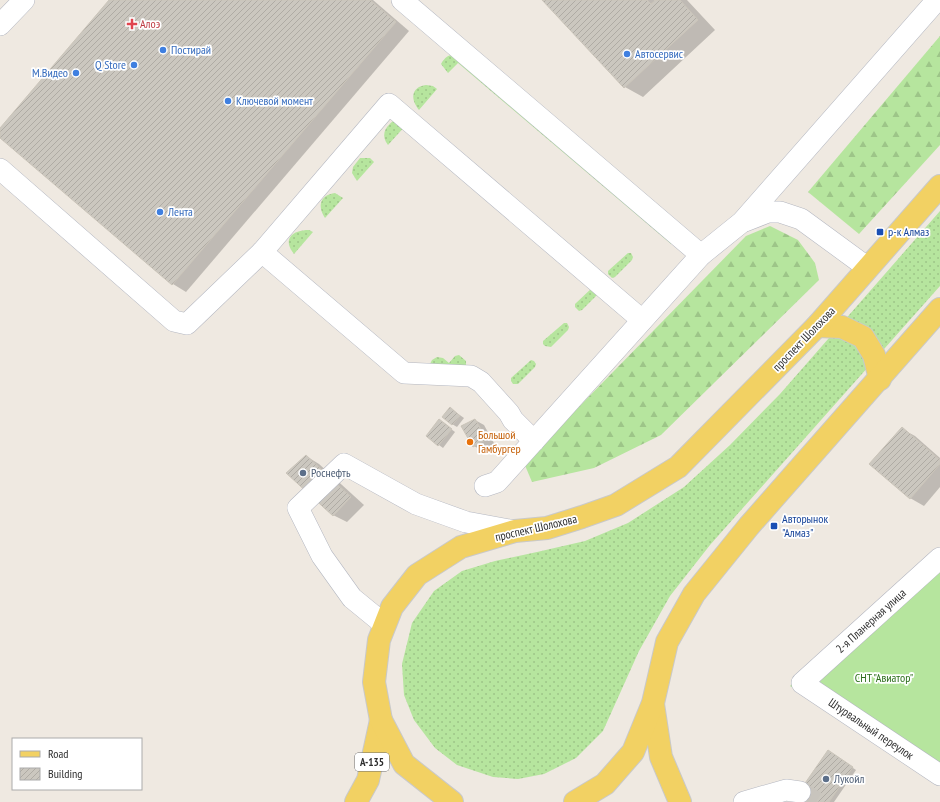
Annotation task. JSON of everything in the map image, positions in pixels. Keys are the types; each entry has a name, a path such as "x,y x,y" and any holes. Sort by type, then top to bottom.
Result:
{"main road":[{"name":"проспект Шолохова","path":"452,802 404,764 381,720 374,682 378,640 392,607 417,575 461,547 516,531 547,528 616,505 678,467 817,326 940,186"},
{"path":"575,802 605,784 633,752 653,703 667,642 694,594 749,526 880,379 940,309"},
{"path":"817,326 842,327 862,337 874,355 880,379"},
{"path":"653,703 661,758 680,802"},
{"name":"А-135","path":"356,802 368,780 381,720"}],"street":[{"path":"0,25 24,0"},
{"path":"402,0 701,254"},
{"path":"485,486 497,482 701,254 742,222 937,0"},
{"path":"0,169 174,321 187,324 262,252 389,104 642,320"},
{"path":"742,222 768,212 780,212 801,219 868,268"},
{"path":"262,252 404,373 471,376 481,382 509,413 513,420 534,441"},
{"path":"385,625 352,598 322,556 298,508 344,464 416,504 466,522 516,531"},
{"name":"2-я Планерная улица","path":"802,684 940,558"},
{"name":"Штурвальный переулок","path":"802,684 940,775"},
{"path":"744,802 786,790 800,792"}],"green space":[{"path":"940,36 940,145 859,234 808,192"},
{"path":"456,54 673,239 671,244 458,63 448,73 441,64 447,57"},
{"path":"426,85 433,86 437,89 419,110 414,102 414,94 417,88"},
{"path":"393,121 407,124 388,145 384,132 387,126"},
{"path":"360,158 370,158 374,162 357,181 352,173 353,167"},
{"path":"335,193 343,198 325,218 321,209 321,202 326,196"},
{"path":"940,211 940,286 710,545 670,596 639,651 603,731 576,758 544,774 518,779 493,777 457,765 435,748 414,720 404,695 402,664 412,623 434,591 462,571 495,561 585,541 628,523 684,487 730,445 780,394"},
{"path":"770,226 798,240 815,263 819,280 661,435 594,468 532,482 524,463 746,236"},
{"path":"303,230 313,232 294,254 289,244 291,236"},
{"path":"628,253 631,253 633,257 632,260 615,277 612,278 608,274 608,271"},
{"path":"593,287 599,293 582,310 579,311 575,307 575,304"},
{"path":"564,323 567,323 569,327 568,330 551,347 545,346 543,341"},
{"path":"459,355 466,361 466,367 430,364 432,360 437,357 443,358 449,363 455,356"},
{"path":"531,360 536,364 535,367 518,384 513,384 511,378"},
{"name":"СНТ \"Авиатор\"","path":"940,550 940,781 790,686"}],"building":[{"name":"Лента","path":"109,0 370,0 396,22 172,285 0,138 0,128"},
{"name":"Автосервис","path":"542,0 647,0 651,4 656,0 680,0 698,20 624,88"},
{"path":"450,407 460,416 452,425 442,417"},
{"path":"439,419 452,429 438,446 426,436"},
{"path":"475,419 487,439 473,447 461,426"},
{"path":"902,427 940,460 940,464 910,499 869,464"},
{"path":"306,455 351,497 333,516 286,473"},
{"name":"Лукойл","path":"828,750 853,767 829,802 792,802"}],"tunnel":[{"path":"800,792 816,802"}],"place":[{"name":"Алоэ","path":"132,24"},
{"name":"Постирай","path":"163,50"},
{"name":"Автосервис","path":"627,54"},
{"name":"Q Store","path":"134,65"},
{"name":"М.Видео","path":"76,73"},
{"name":"Ключевой момент","path":"228,101"},
{"name":"Лента","path":"160,212"},
{"name":"р-к Алмаз","path":"880,232"},
{"name":"Большой Гамбургер","path":"470,442"},
{"name":"Роснефть","path":"303,473"},
{"name":"Авторынок \"Алмаз\"","path":"774,526"},
{"name":"Лукойл","path":"826,779"}]}
